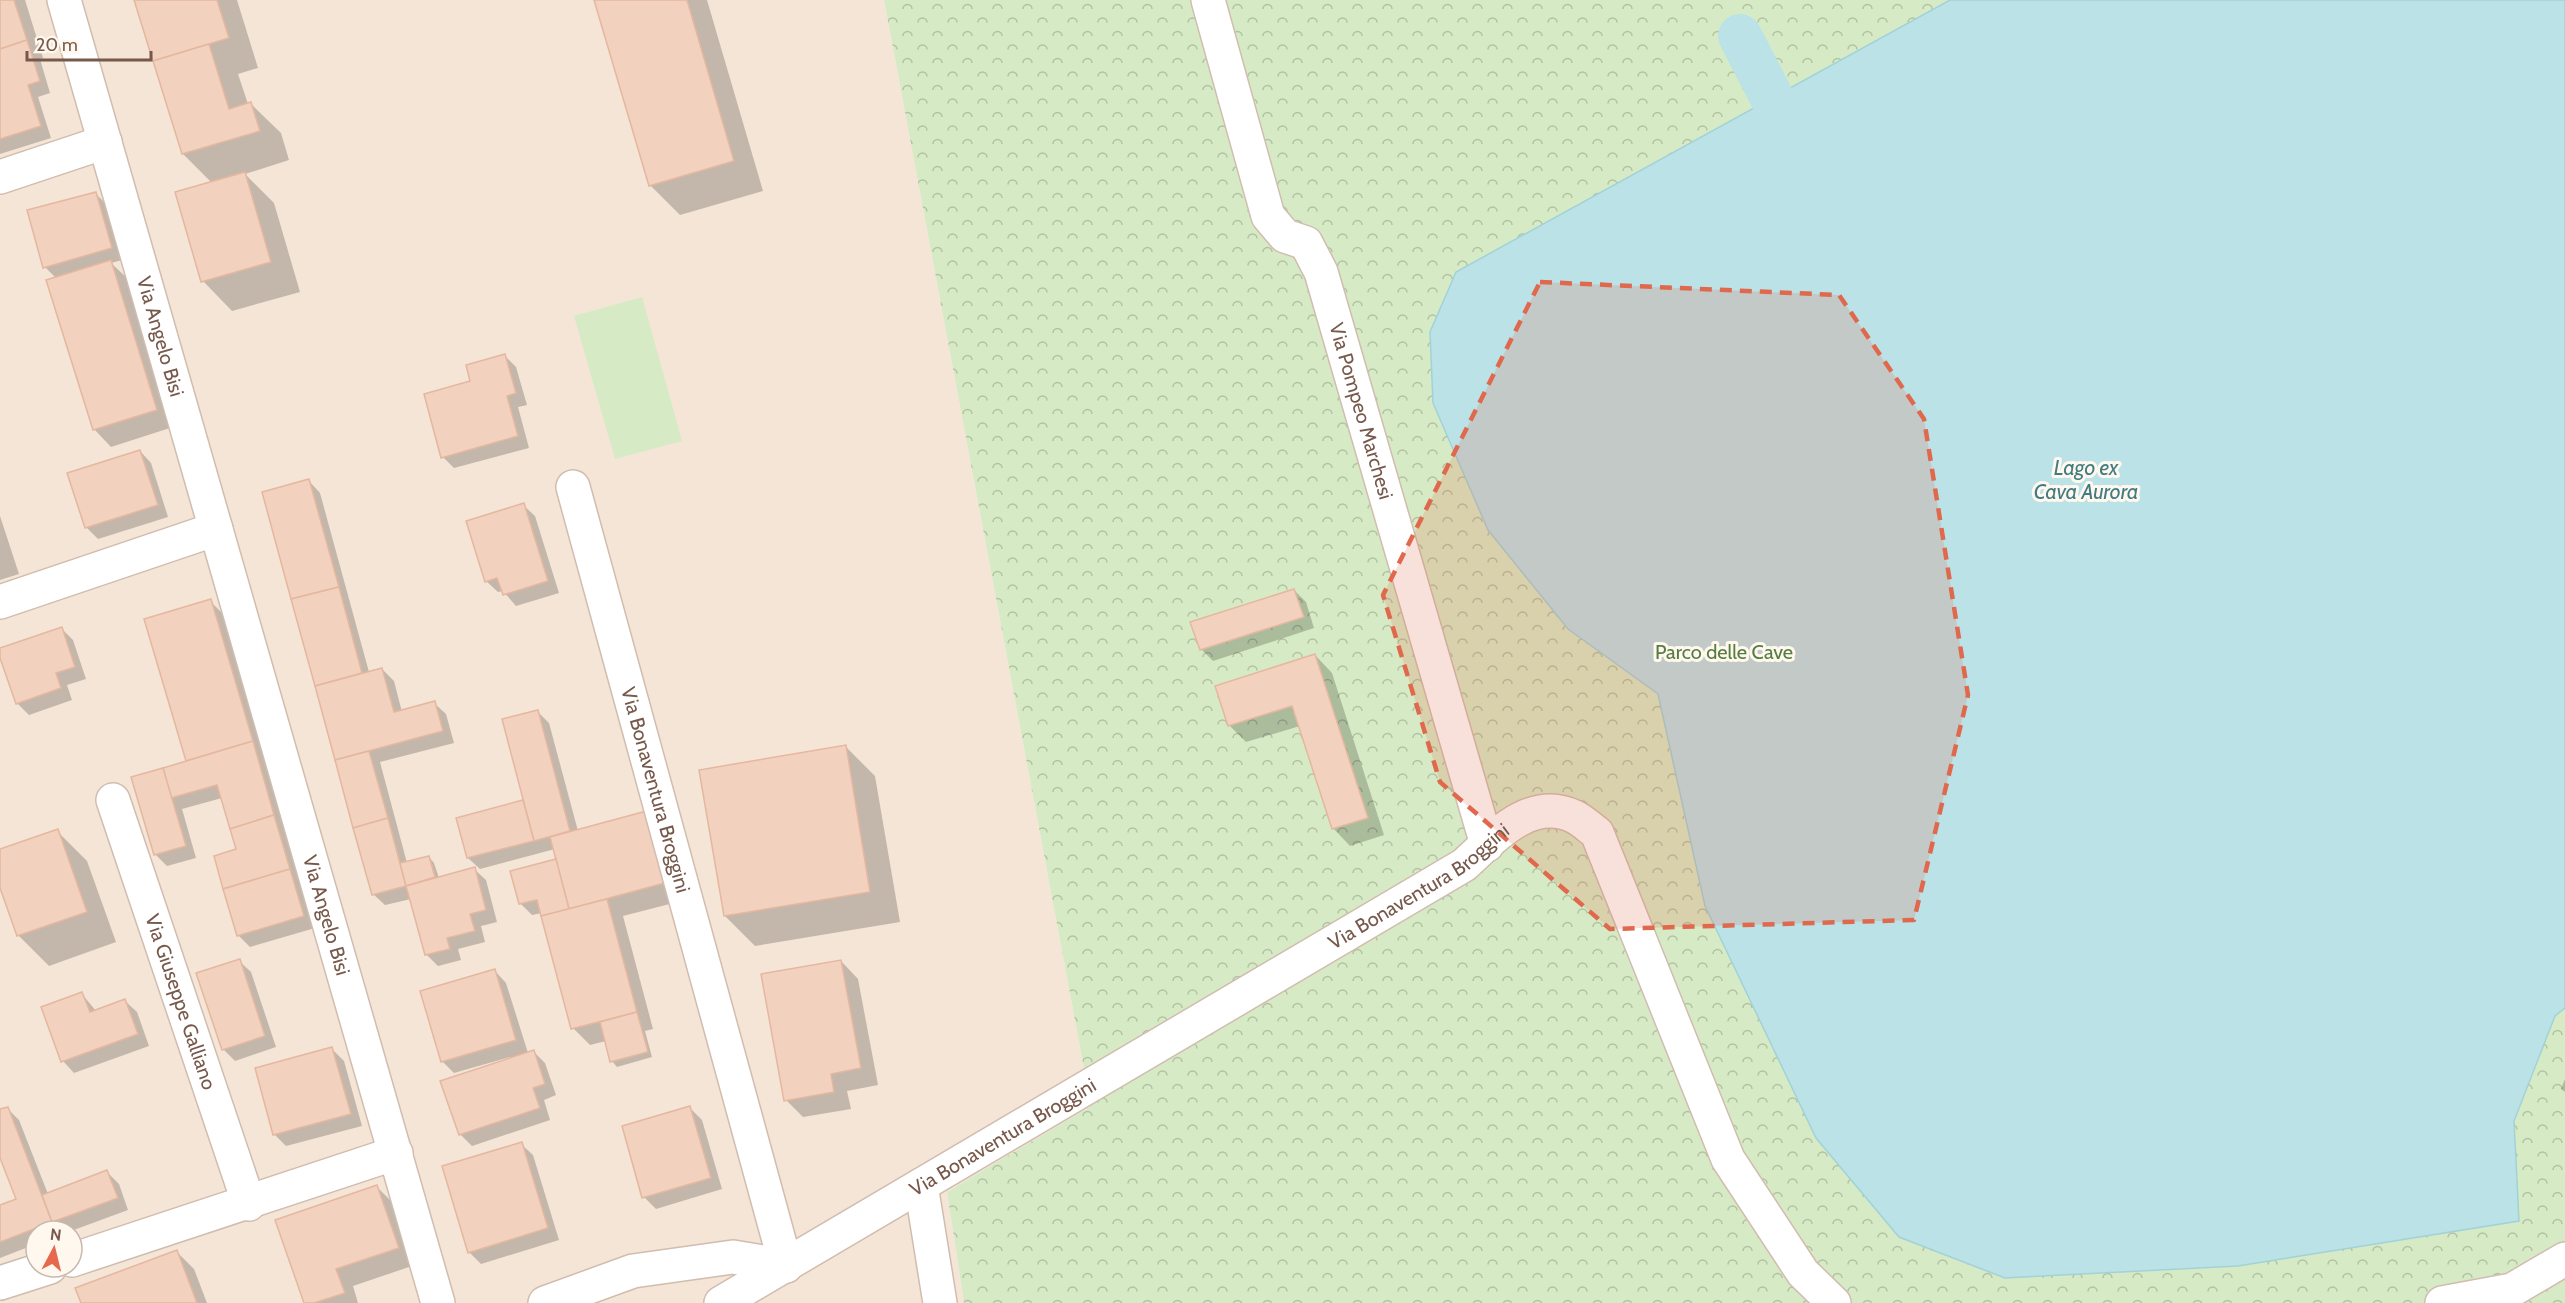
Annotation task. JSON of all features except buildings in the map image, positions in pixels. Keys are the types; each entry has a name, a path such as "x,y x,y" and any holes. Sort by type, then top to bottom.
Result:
{"street":[{"name":"Via Angelo Bisi","path":"64,0 438,1303"},
{"name":"Via Pompeo Marchesi","path":"1208,0 1268,216 1285,236 1306,243 1321,272 1487,845"},
{"path":"0,177 105,142"},
{"name":"Via Bonaventura Broggini","path":"573,487 786,1266"},
{"path":"0,602 216,529"},
{"name":"Via Giuseppe Galliano","path":"113,800 249,1203"},
{"name":"Via Bonaventura Broggini","path":"722,1303 1464,865 1519,818 1547,810 1574,817 1598,833 1728,1159 1803,1273 1834,1303"},
{"path":"84,1256 396,1153"},
{"path":"921,1185 940,1303"},
{"path":"544,1303 633,1271 733,1257 786,1266"},
{"path":"2442,1303 2512,1290 2565,1259"},
{"path":"0,1283 24,1275"}],"highlighted area":[{"path":"1540,282 1839,295 1924,419 1968,695 1914,920 1610,929 1440,782 1383,595"}],"shaded area":[{"path":"0,0 884,0 1091,1106 947,1192 964,1303 0,1303"}],"green space":[{"name":"Parco delle Cave","path":"884,0 2565,0 2565,1303 964,1303 947,1192 1091,1106"},
{"path":"642,297 682,441 615,459 574,316"}],"water":[{"name":"Lago ex Cava Aurora","path":"1950,0 2565,0 2565,1008 2555,1016 2514,1121 2519,1221 2238,1266 2005,1278 1899,1237 1816,1138 1705,906 1658,694 1568,629 1488,530 1433,403 1430,332 1456,272"}],"waterway":[{"path":"1740,36 1772,98"}]}
